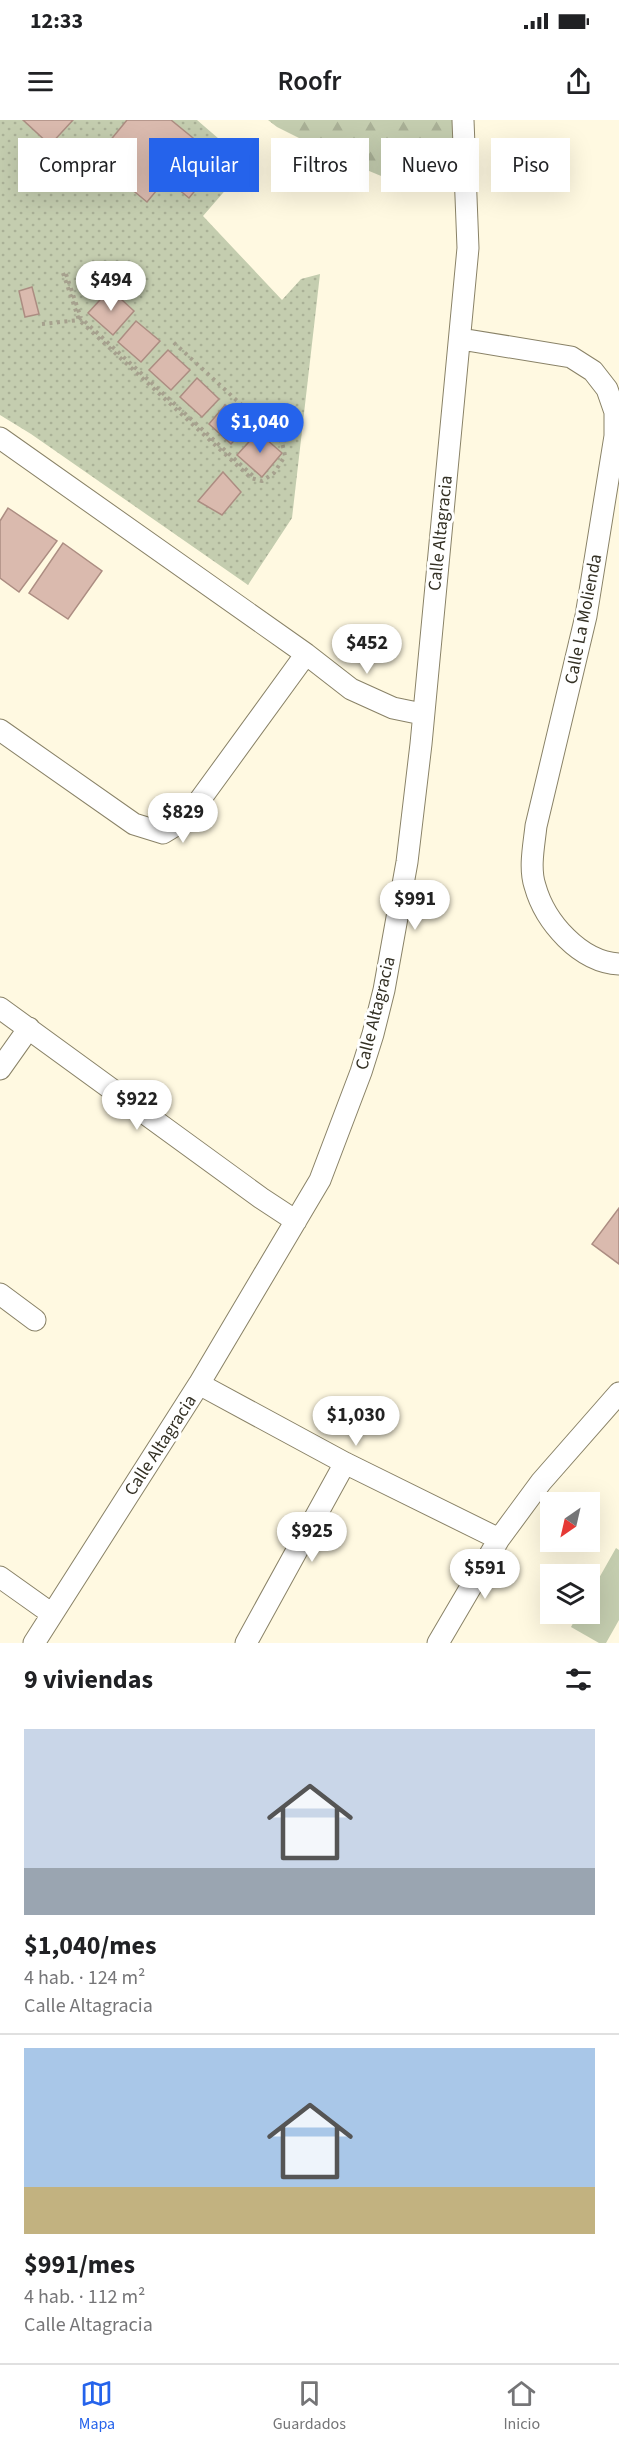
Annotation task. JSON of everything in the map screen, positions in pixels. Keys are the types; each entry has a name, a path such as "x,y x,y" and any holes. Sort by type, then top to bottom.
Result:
{"street":[{"name":"Calle Altagracia","path":"34,1643 199,1384 320,1180 361,1072 384,990 407,862 421,744 422,714 468,248 463,120"},
{"name":"Calle La Molienda","path":"460,339 571,357 593,371 607,389 615,412 615,436 586,616 536,826 533,859 534,885 555,928 590,955 610,964 619,964"},
{"path":"0,438 306,654 351,689 393,708 422,714"},
{"path":"0,730 134,824 163,833 186,819 306,654"},
{"path":"0,1008 296,1221"},
{"path":"0,1069 29,1028"},
{"path":"0,1294 35,1320"},
{"path":"199,1384 345,1464 499,1539"},
{"path":"438,1643 499,1539 541,1482 619,1393"},
{"path":"246,1643 345,1464"},
{"path":"0,1577 52,1614"}],"path":[{"path":"65,273 80,319 251,478 262,481 274,473 285,456 282,442 172,341"},
{"path":"42,324 80,319"}],"green space":[{"path":"0,120 197,120 218,138 149,138 149,192 224,192 203,216 282,300 301,279 320,274 292,518 248,585 31,434 0,415"},
{"path":"268,120 453,120 454,138 381,138 381,176 369,171 369,138 299,138"},
{"path":"616,1548 619,1550 619,1620 606,1643 599,1643 571,1627 573,1624 600,1624 600,1576"}],"building":[{"path":"23,120 73,120 56,138 42,138"},
{"path":"127,120 171,120 193,138 149,138 149,192 155,192 147,202 135,192 137,192 137,138 112,138"},
{"path":"182,192 194,192 189,198"},
{"path":"32,287 39,314 25,317 19,291"},
{"path":"110,289 134,311 113,335 88,313"},
{"path":"136,321 160,341 141,362 118,342"},
{"path":"168,350 190,370 171,390 149,370"},
{"path":"197,378 219,399 202,417 180,397"},
{"path":"225,405 248,425 231,444 209,424"},
{"path":"258,432 282,453 262,477 237,455"},
{"path":"223,472 241,492 222,515 198,501"},
{"path":"8,508 57,541 19,592 0,578 0,521"},
{"path":"63,543 102,571 68,619 29,593"},
{"path":"619,1208 619,1264 592,1244"}]}
